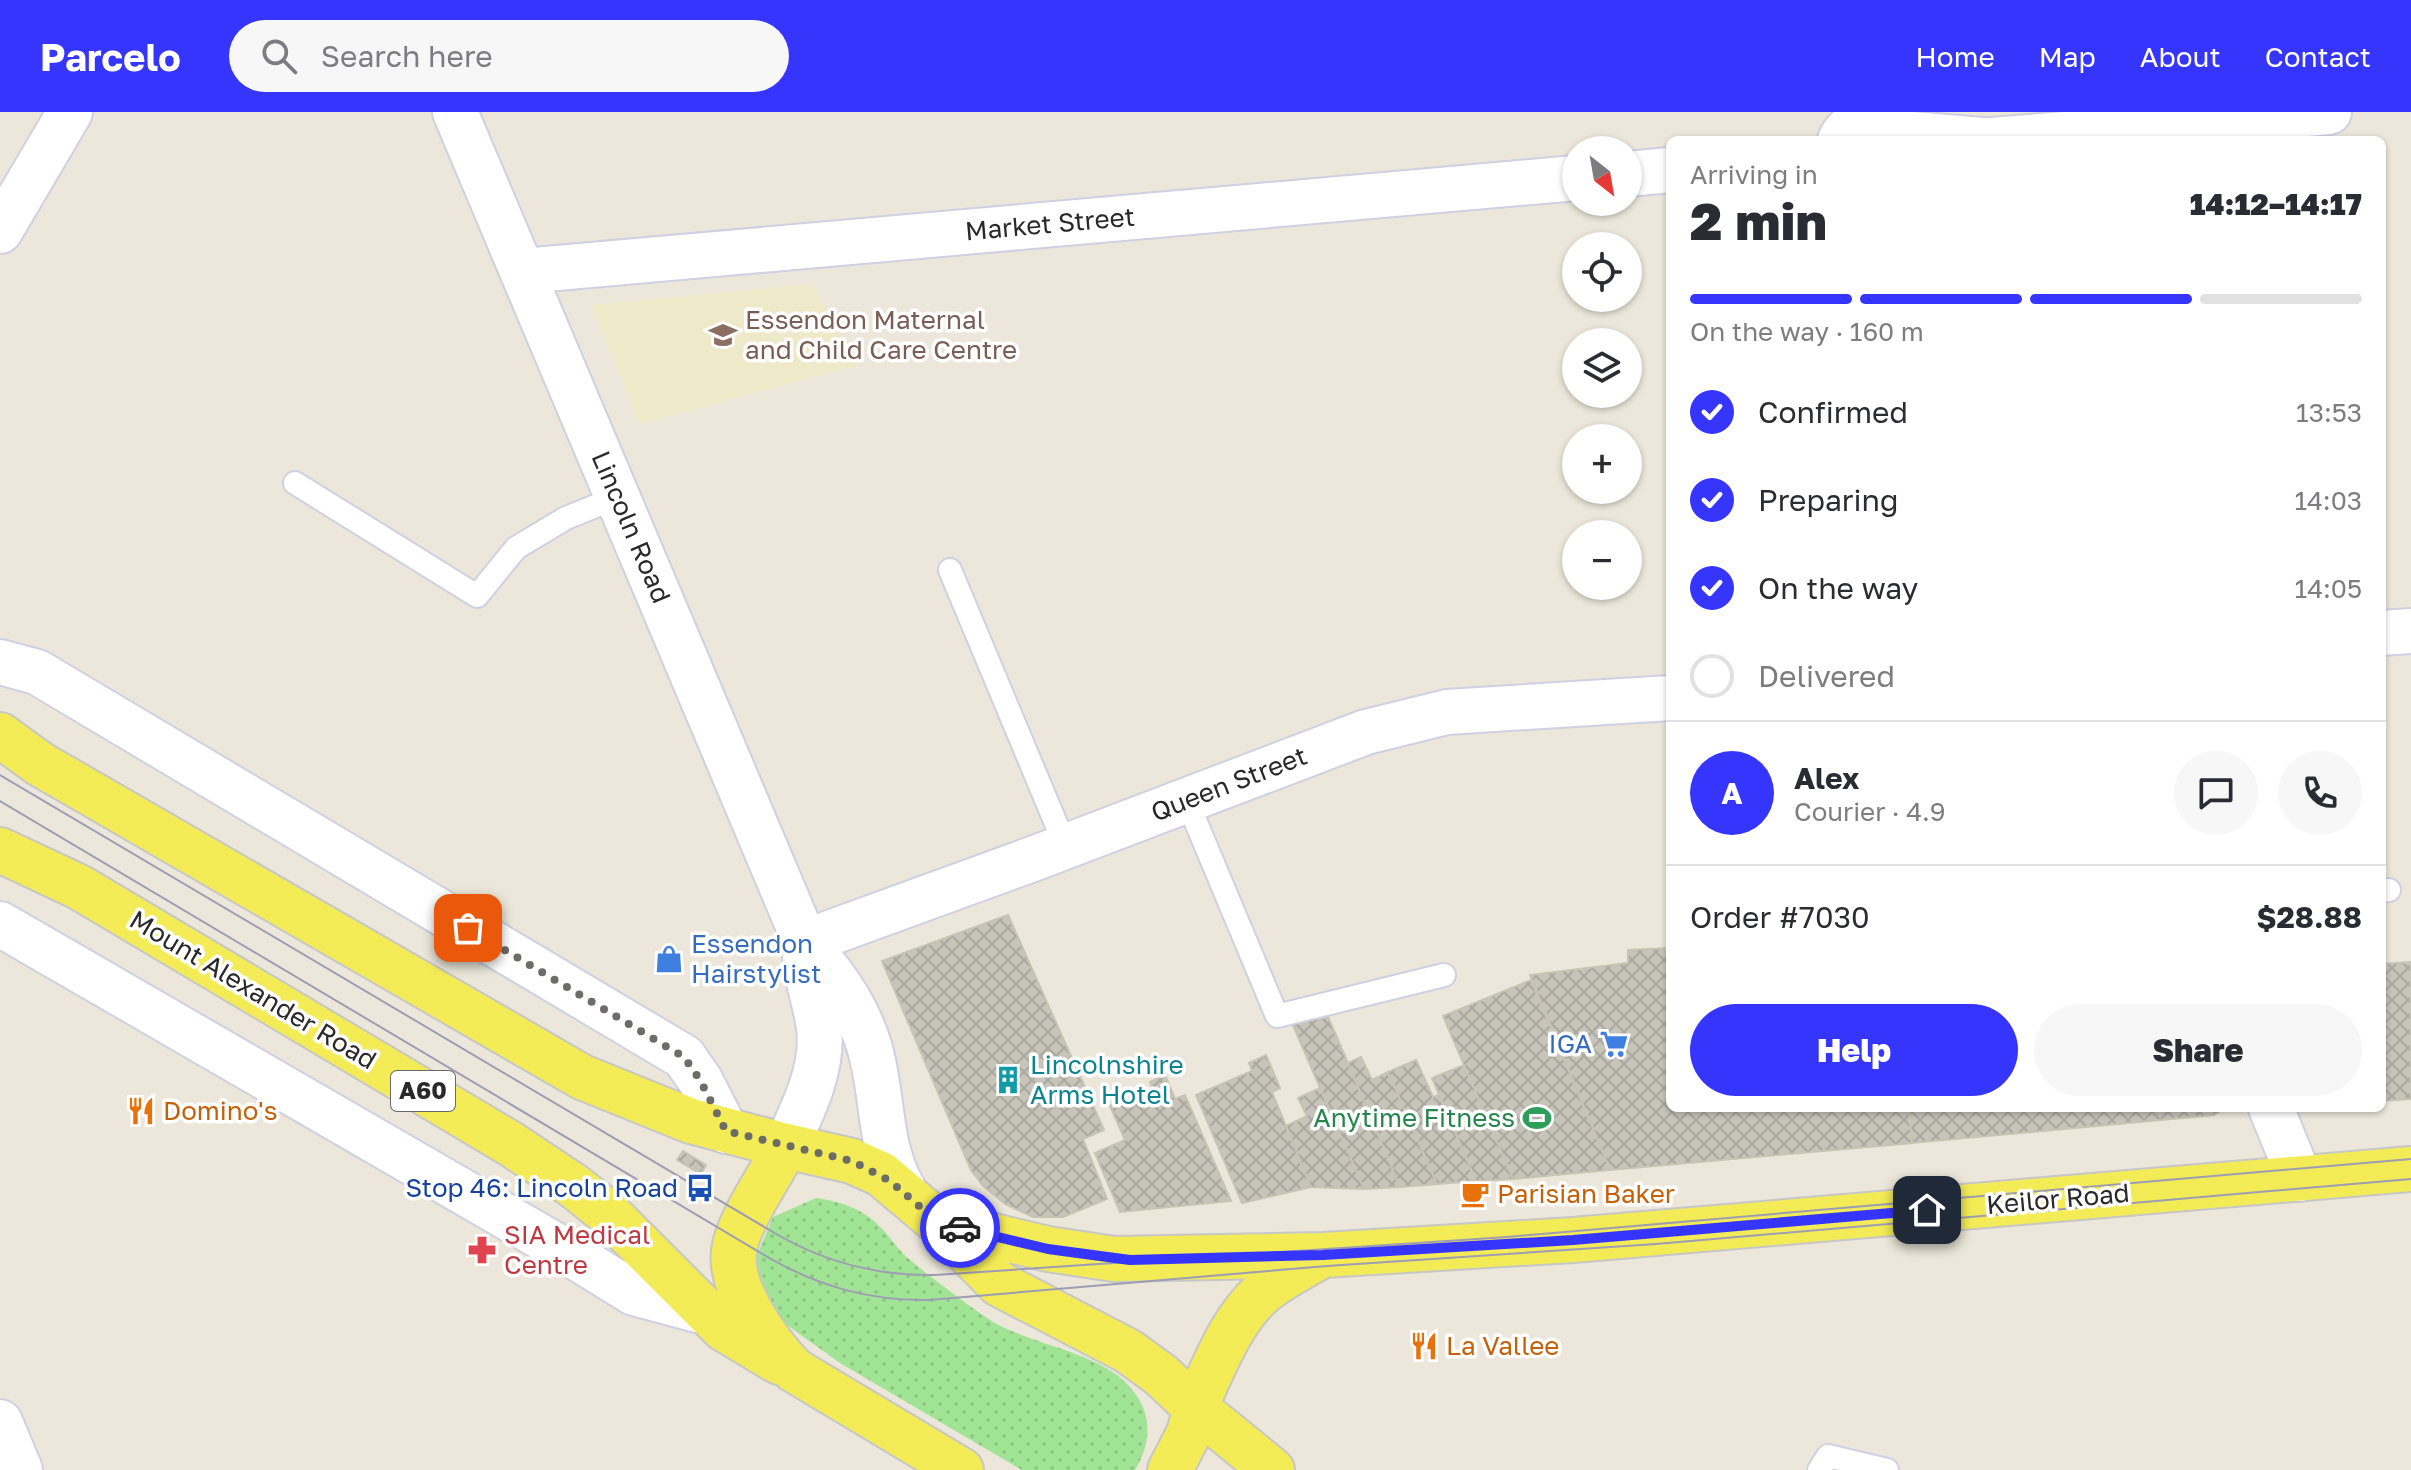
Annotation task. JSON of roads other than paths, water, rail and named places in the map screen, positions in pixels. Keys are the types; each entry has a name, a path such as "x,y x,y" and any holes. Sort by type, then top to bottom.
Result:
{"main road":[{"path":"0,735 40,764 537,1053 599,1085 691,1121 852,1161 881,1174 939,1223 999,1284 1128,1351 1161,1375 1195,1408 1272,1470"},
{"name":"Mount Alexander Road","path":"0,850 79,887 511,1144 574,1186 609,1214 731,1335 961,1470"},
{"path":"786,1146 747,1217 735,1244 734,1259 747,1303 784,1359 801,1375"},
{"name":"Keilor Road","path":"939,1223 1038,1247 1114,1259 1323,1255 1573,1240 2411,1169"},
{"name":"Keilor Road","path":"1170,1470 1189,1433 1195,1408 1232,1333 1256,1298 1278,1281 1323,1255"}],"street":[{"path":"3,217 70,112"},
{"name":"Lincoln Road","path":"455,112 805,942 837,980 864,1031 874,1063 888,1153 905,1192"},
{"path":"2040,136 2329,112"},
{"path":"1861,129 1938,136"},
{"path":"1642,173 1666,170"},
{"name":"Market Street","path":"523,271 1562,179"},
{"path":"2386,633 2411,631"},
{"path":"0,662 37,672 684,1057 700,1080 726,1131"},
{"name":"Queen Street","path":"805,942 1366,732 1408,720 1447,712 1666,698"},
{"path":"0,924 619,1285 644,1296 705,1312"},
{"name":"Lincoln Road","path":"786,1146 809,1093 819,1047 818,1022 806,977 805,942"},
{"path":"2273,1112 2300,1179"},
{"path":"0,1422 20,1470"}],"lane":[{"path":"295,483 477,596 516,548 566,518 618,497"},
{"path":"950,570 1065,845"},
{"path":"1187,801 1277,1016 1444,975"},
{"path":"1819,1470 1828,1456 1887,1470"}],"tram line":[{"path":"0,775 778,1235 834,1260 874,1270 935,1275 1507,1237 2411,1159"},
{"path":"0,801 771,1259 828,1285 867,1295 929,1300 1327,1266 1656,1244 2411,1179"}],"place":[{"name":"Essendon Maternal and Child Care Centre","path":"723,335"},
{"name":"Essendon Hairstylist","path":"669,959"},
{"name":"IGA","path":"1614,1044"},
{"name":"Lincolnshire Arms Hotel","path":"1008,1080"},
{"name":"Domino's","path":"141,1111"},
{"name":"Anytime Fitness","path":"1537,1118"},
{"name":"Stop 46: Lincoln Road","path":"700,1188"},
{"name":"Parisian Baker","path":"1475,1194"},
{"name":"SIA Medical Centre","path":"482,1250"},
{"name":"La Vallee","path":"1424,1346"}]}
